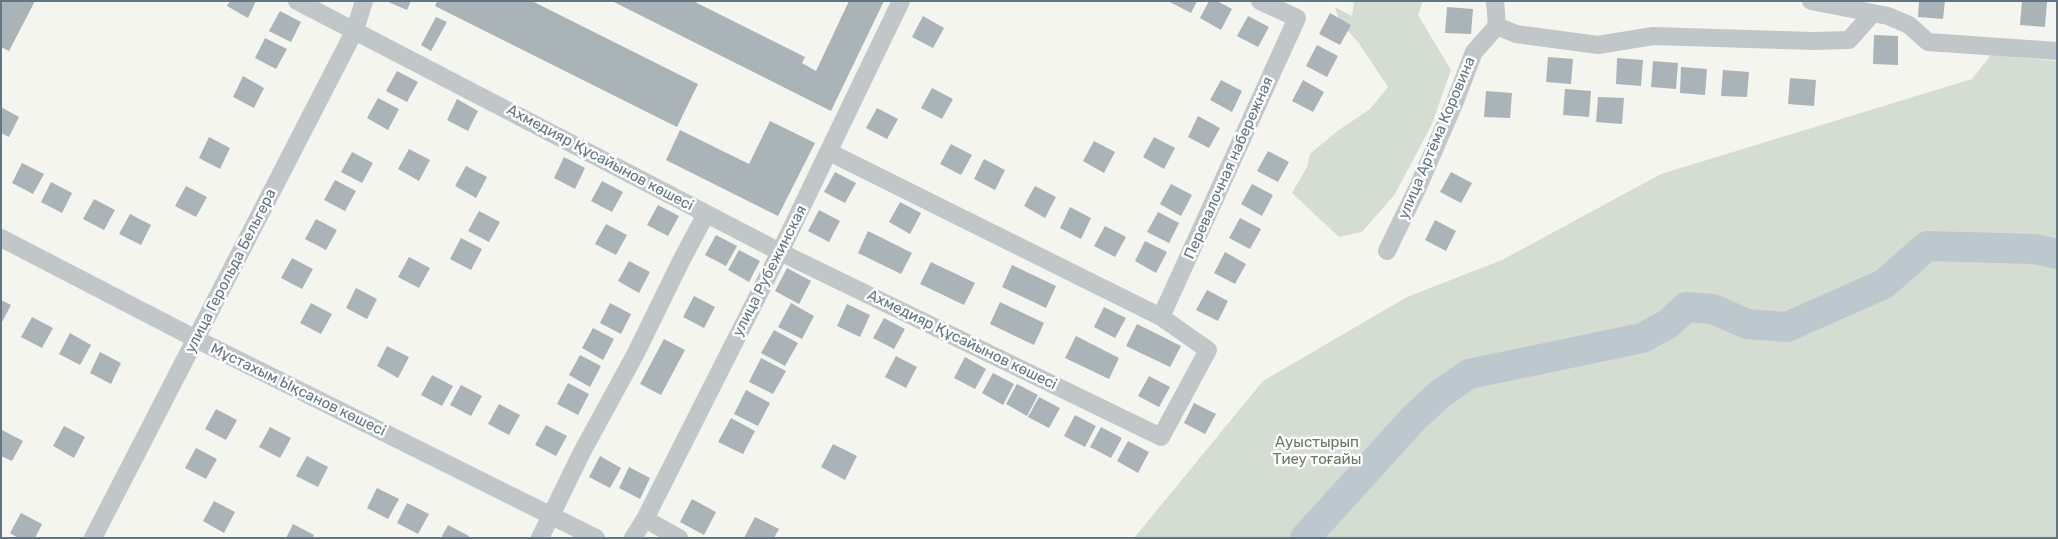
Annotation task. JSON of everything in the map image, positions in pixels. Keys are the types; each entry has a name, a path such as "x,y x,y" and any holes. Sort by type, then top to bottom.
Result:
{"street":[{"name":"Ахмедияр Құсайынов көшесі","path":"297,1 780,252 1160,436 1208,350 1161,317 830,152"},
{"name":"улица Герольда Бельгера","path":"93,538 356,30 364,1"},
{"name":"улица Рубежинская","path":"633,538 645,519 830,152 901,1"},
{"name":"Перевалочная набережная","path":"1161,317 1297,18 1260,1"},
{"path":"1495,1 1497,26 1516,34 1598,45 1653,36 1822,41 1849,40 1884,10"},
{"path":"1811,1 1884,10 1910,25 1928,42 2057,51"},
{"name":"улица Артёма Коровина","path":"1387,251 1418,187 1474,52 1497,26"},
{"path":"540,538 582,452 636,353 680,261 706,214"},
{"name":"Мұстахым Ықсанов көшесі","path":"1,238 196,340 596,538"},
{"path":"645,519 679,538"}],"green space":[{"path":"1354,1 1423,1 1418,15 1451,70 1432,124 1395,194 1362,232 1339,237 1292,193 1307,167 1310,154 1336,132 1370,109 1388,87 1358,42 1339,21 1335,7 1352,16"},
{"name":"Ауыстырып Тиеу тоғайы","path":"1991,55 2057,61 2057,538 1134,538 1263,381 1407,297 1502,260 1661,174 1972,79"}],"building":[{"path":"1,1 35,1 9,51 1,47"},
{"path":"230,1 256,1 248,18 227,6"},
{"path":"386,1 411,1 407,10"},
{"path":"437,1 532,1 698,84 677,127 435,6"},
{"path":"612,1 693,1 805,57 802,63 816,71 849,1 884,1 831,111"},
{"path":"1168,1 1197,1 1191,13"},
{"path":"1209,1 1217,1 1232,9 1221,30 1200,18"},
{"path":"1919,1 1945,1 1943,19 1918,17"},
{"path":"2022,1 2047,2 2045,27 2020,25"},
{"path":"1447,7 1473,9 1471,34 1445,33"},
{"path":"280,11 301,22 291,42 269,31"},
{"path":"1330,13 1351,25 1340,45 1319,34"},
{"path":"923,16 944,28 933,48 912,37"},
{"path":"1248,16 1269,27 1258,47 1237,36"},
{"path":"436,17 447,22 431,51 421,45"},
{"path":"1874,35 1898,36 1898,65 1873,64"},
{"path":"265,38 287,49 276,69 255,58"},
{"path":"1317,45 1338,56 1327,77 1306,66"},
{"path":"1548,57 1573,59 1571,84 1546,82"},
{"path":"1617,58 1643,60 1641,86 1616,84"},
{"path":"1653,61 1678,63 1676,89 1651,87"},
{"path":"1681,67 1707,69 1705,95 1680,93"},
{"path":"1723,70 1749,72 1747,97 1721,96"},
{"path":"397,71 418,82 407,102 386,91"},
{"path":"243,76 264,88 254,108 233,97"},
{"path":"1790,78 1816,80 1814,106 1788,104"},
{"path":"1221,80 1242,91 1232,112 1210,100"},
{"path":"1303,80 1324,92 1313,112 1292,101"},
{"path":"932,88 953,99 942,119 921,108"},
{"path":"1565,89 1591,91 1589,117 1563,115"},
{"path":"1486,91 1512,93 1510,118 1484,117"},
{"path":"1598,97 1624,98 1622,124 1596,122"},
{"path":"378,98 399,109 388,130 367,118"},
{"path":"457,99 478,111 468,131 447,120"},
{"path":"1,107 19,117 9,137 1,133"},
{"path":"877,108 898,119 887,139 866,128"},
{"path":"1198,116 1220,128 1209,148 1188,137"},
{"path":"770,121 815,143 778,216 666,160 680,130 749,164"},
{"path":"209,137 230,148 220,169 199,158"},
{"path":"1154,137 1175,148 1164,169 1143,157"},
{"path":"1094,141 1115,152 1104,173 1083,161"},
{"path":"951,144 972,155 961,175 940,164"},
{"path":"409,149 430,160 419,181 398,169"},
{"path":"1268,151 1289,162 1278,182 1257,171"},
{"path":"352,152 373,163 362,183 341,172"},
{"path":"564,157 585,168 575,189 554,178"},
{"path":"984,159 1005,170 995,190 974,179"},
{"path":"22,163 44,174 33,194 12,183"},
{"path":"466,166 487,177 476,198 455,186"},
{"path":"835,172 856,183 845,203 824,192"},
{"path":"1451,172 1472,183 1461,203 1440,192"},
{"path":"335,180 356,191 345,211 324,200"},
{"path":"602,181 623,192 612,212 591,201"},
{"path":"51,182 72,193 62,213 41,202"},
{"path":"1171,184 1192,195 1181,216 1160,204"},
{"path":"1252,184 1273,195 1262,216 1241,204"},
{"path":"186,186 207,197 196,217 175,206"},
{"path":"1035,186 1056,197 1045,218 1024,206"},
{"path":"94,199 115,210 104,230 83,219"},
{"path":"900,202 921,213 910,234 889,222"},
{"path":"658,205 679,216 668,236 647,225"},
{"path":"1070,207 1091,218 1081,239 1060,228"},
{"path":"819,210 840,221 829,242 808,231"},
{"path":"479,211 500,222 489,242 468,231"},
{"path":"1158,212 1179,223 1169,243 1147,232"},
{"path":"130,214 151,225 141,245 119,234"},
{"path":"1240,218 1261,229 1250,249 1229,238"},
{"path":"316,219 337,230 326,250 305,239"},
{"path":"1435,220 1456,231 1446,251 1425,240"},
{"path":"606,224 627,235 616,255 595,244"},
{"path":"1105,226 1126,237 1115,257 1094,246"},
{"path":"868,231 912,253 901,274 858,253"},
{"path":"716,235 737,246 726,266 705,255"},
{"path":"461,238 482,249 471,270 450,259"},
{"path":"1145,241 1167,252 1156,273 1135,261"},
{"path":"739,250 760,261 749,282 728,270"},
{"path":"1225,252 1246,264 1235,284 1214,273"},
{"path":"409,257 430,268 419,288 398,277"},
{"path":"292,258 313,269 302,289 281,278"},
{"path":"629,261 650,272 639,293 618,281"},
{"path":"931,262 975,283 964,305 920,284"},
{"path":"1012,265 1056,286 1046,308 1002,287"},
{"path":"787,268 811,281 799,304 775,291"},
{"path":"356,288 377,299 367,319 346,308"},
{"path":"1207,290 1228,301 1218,321 1196,310"},
{"path":"694,296 715,307 704,328 683,317"},
{"path":"1,300 11,305 1,324"},
{"path":"1000,302 1044,323 1034,345 990,324"},
{"path":"311,303 332,314 321,334 300,323"},
{"path":"610,303 631,314 621,334 600,323"},
{"path":"791,303 814,316 802,339 778,327"},
{"path":"847,304 870,315 860,337 837,326"},
{"path":"1104,307 1126,318 1115,338 1094,327"},
{"path":"32,317 53,328 42,348 21,337"},
{"path":"884,318 905,329 894,349 873,338"},
{"path":"1137,324 1181,346 1170,367 1126,346"},
{"path":"593,328 614,339 603,360 582,348"},
{"path":"774,330 798,343 785,366 761,353"},
{"path":"70,333 91,345 80,365 59,354"},
{"path":"1076,336 1119,358 1109,379 1065,358"},
{"path":"664,339 685,350 661,395 640,384"},
{"path":"387,346 409,357 398,378 377,366"},
{"path":"100,352 121,363 111,384 90,373"},
{"path":"580,355 601,366 590,387 569,375"},
{"path":"896,356 917,367 906,388 885,377"},
{"path":"965,357 986,369 975,389 954,378"},
{"path":"761,358 786,371 773,394 749,382"},
{"path":"993,373 1014,384 1003,405 982,393"},
{"path":"432,375 453,386 442,406 421,395"},
{"path":"1149,376 1170,387 1159,407 1138,396"},
{"path":"568,383 589,394 578,415 557,404"},
{"path":"1017,384 1038,395 1027,416 1006,404"},
{"path":"461,385 482,396 471,416 450,405"},
{"path":"746,390 770,403 758,426 734,414"},
{"path":"1039,397 1060,408 1049,428 1028,417"},
{"path":"1194,403 1216,414 1205,434 1184,423"},
{"path":"499,404 520,415 509,435 488,424"},
{"path":"216,409 237,420 226,440 205,429"},
{"path":"1075,415 1096,426 1085,447 1064,436"},
{"path":"731,418 755,431 743,454 718,442"},
{"path":"546,425 567,436 556,456 535,445"},
{"path":"64,426 85,437 74,458 53,446"},
{"path":"270,427 291,438 280,458 259,447"},
{"path":"1101,427 1122,438 1111,458 1090,447"},
{"path":"2,430 23,441 12,461 1,456"},
{"path":"1128,441 1149,452 1138,473 1117,461"},
{"path":"833,444 857,456 845,480 821,467"},
{"path":"196,448 217,459 206,479 185,468"},
{"path":"307,456 328,467 318,487 296,476"},
{"path":"600,456 621,468 610,488 589,477"},
{"path":"629,467 650,478 640,499 619,488"},
{"path":"377,488 399,499 388,519 367,508"},
{"path":"692,499 716,512 704,535 680,522"},
{"path":"214,501 235,512 224,533 203,521"},
{"path":"407,503 429,514 418,534 397,523"},
{"path":"21,513 42,524 35,538 18,538 10,533"},
{"path":"755,517 779,529 774,538 744,538"},
{"path":"293,524 314,535 313,538 286,538"},
{"path":"448,525 469,536 468,538 441,538"}],"waterway":[{"path":"1305,538 1414,418 1440,394 1469,374 1642,338 1668,324 1686,307 1713,309 1747,324 1787,327 1884,284 1927,246 2035,249 2057,254"}]}
